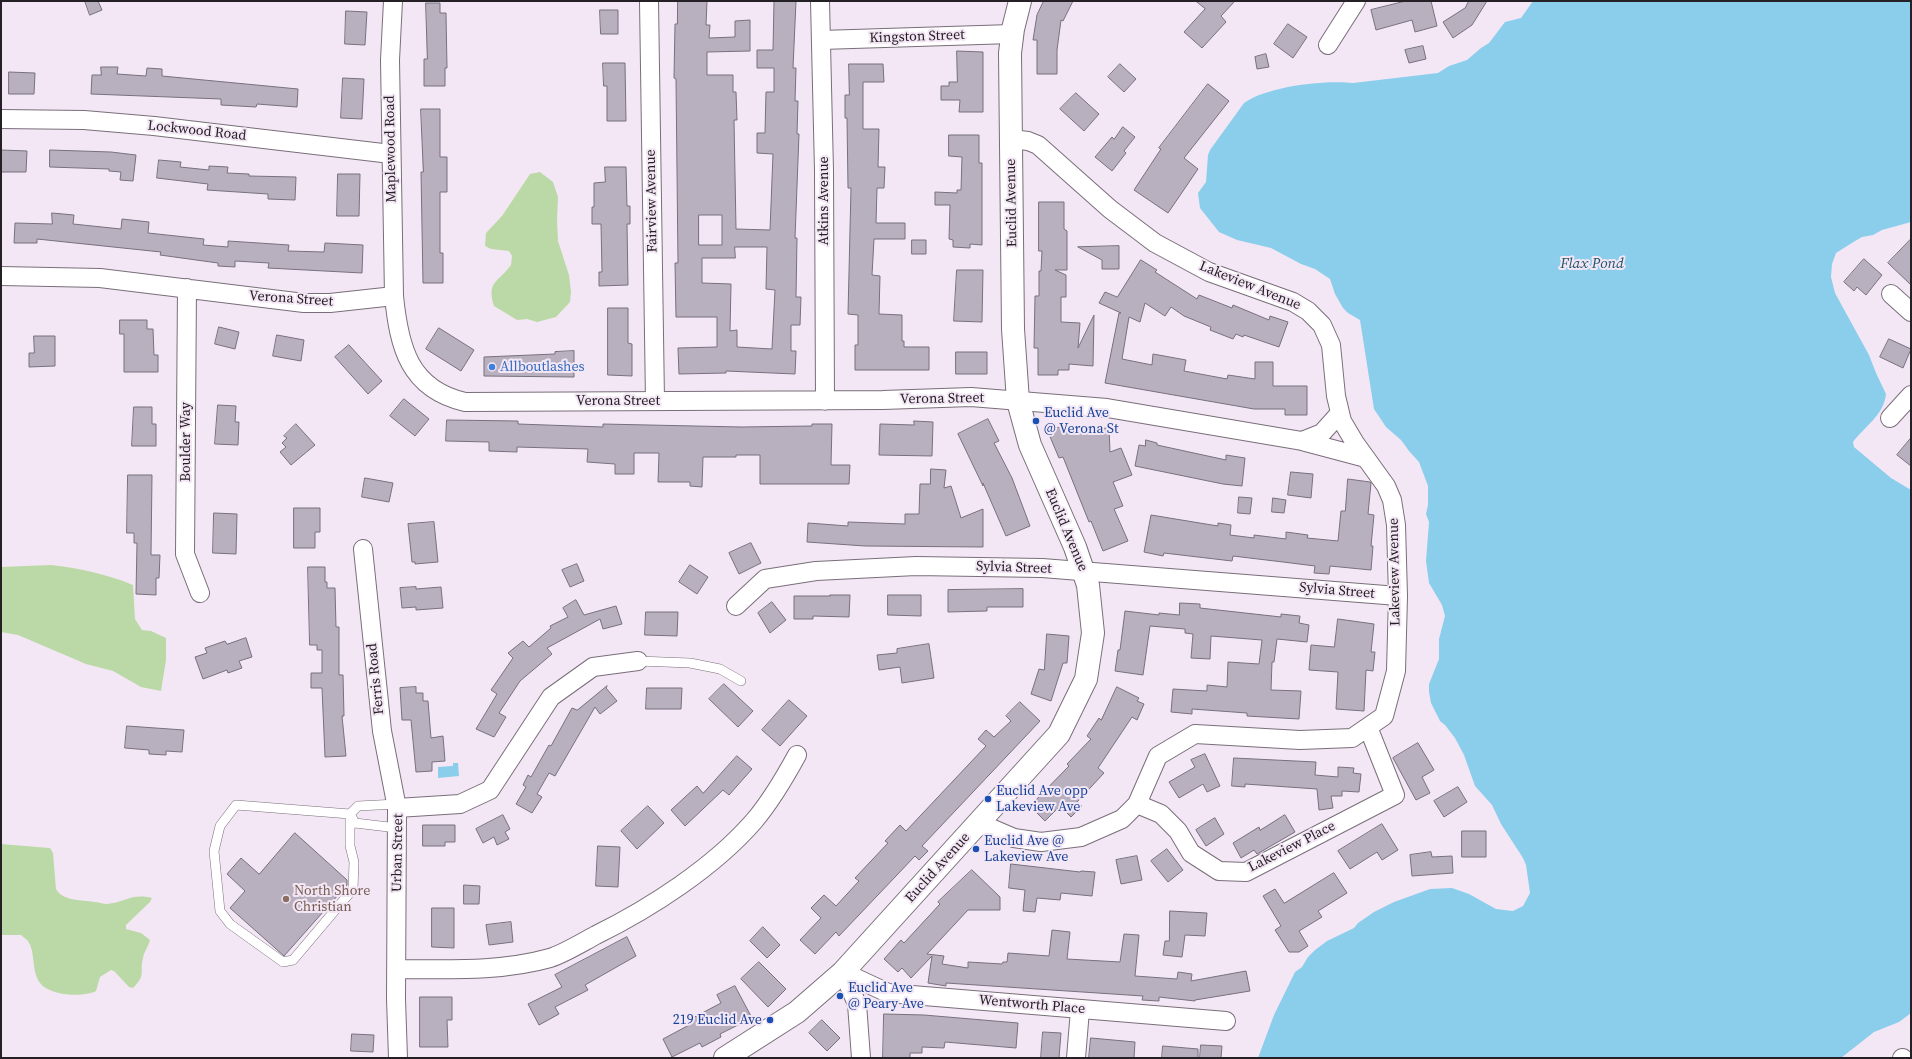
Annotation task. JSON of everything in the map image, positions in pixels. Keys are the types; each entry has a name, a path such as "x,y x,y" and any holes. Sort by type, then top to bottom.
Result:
{"street":[{"name":"Maplewood Road","path":"393,1 390,60 394,296"},
{"name":"Fairview Avenue","path":"649,1 655,401"},
{"name":"Atkins Avenue","path":"820,1 825,401"},
{"name":"Euclid Avenue","path":"728,1057 797,1012 843,972 1059,734 1086,679 1093,632 1088,585 1075,547 1030,445 1018,401 1013,329 1010,53 1012,34 1020,1"},
{"path":"1328,45 1356,1"},
{"name":"Kingston Street","path":"821,40 1012,34"},
{"name":"Lockwood Road","path":"1,119 84,120 154,126 392,154"},
{"name":"Lakeview Avenue","path":"979,823 1014,838 1041,842 1081,837 1122,819 1137,804 1158,756 1195,734 1300,740 1352,738 1384,716 1396,671 1398,596 1396,525 1392,500 1386,486 1347,431 1340,413 1335,390 1331,345 1322,325 1308,311 1293,302 1270,292 1209,272 1155,243 1110,209 1038,145 1011,139"},
{"name":"Verona Street","path":"1,276 100,278 304,303 330,303 394,296 398,334 408,361 425,383 435,391 448,398 465,402 825,401 971,397 1107,408 1302,441 1366,458"},
{"name":"Boulder Way","path":"186,288 185,554 200,593"},
{"path":"1891,294 1911,312"},
{"path":"1890,418 1911,395"},
{"path":"1302,441 1322,433 1340,413"},
{"name":"Ferris Road","path":"363,549 382,731 397,806"},
{"name":"Sylvia Street","path":"736,606 765,580 816,571 916,566 1042,568 1398,596"},
{"name":"Urban Street","path":"398,1058 396,969 397,806 460,804 490,790 551,697 593,667 638,661"},
{"name":"Lakeview Place","path":"1137,804 1161,814 1178,831 1192,853 1220,871 1246,872 1395,795 1368,727"},
{"path":"396,969 468,969 506,967 551,957 624,922 670,893 727,849 755,820 797,755"},
{"path":"843,972 857,1004 861,1058"},
{"name":"Wentworth Place","path":"843,972 888,993 1226,1021"},
{"path":"1076,1058 1080,1010"}],"lane":[{"path":"638,661 690,663 720,669 741,681"},
{"path":"350,814 236,805 220,826 214,851 220,911 230,924 283,962 293,960 353,889 354,862 350,846 350,814 358,806 397,806"},
{"path":"350,814 355,823 397,828"}],"green space":[{"path":"540,172 553,182 558,197 558,241 569,275 571,292 570,302 556,317 537,322 527,319 517,320 494,306 492,298 493,287 495,282 511,265 512,256 509,251 491,249 485,246 486,233 502,216 530,174"},
{"path":"51,565 92,572 133,585 135,619 142,630 151,631 166,638 166,660 161,691 141,687 113,671 86,664 18,635 1,632 1,567"},
{"path":"1,844 50,848 53,853 56,889 63,896 68,898 107,904 133,897 152,898 150,902 126,925 126,929 141,933 150,940 142,963 140,980 133,988 129,987 114,971 111,970 100,977 96,991 90,993 74,995 65,994 48,989 42,985 36,976 32,950 28,941 21,935 1,935"}],"water":[{"name":"Flax Pond","path":"1533,1 1911,1 1911,222 1882,230 1873,235 1862,237 1836,253 1832,264 1831,277 1835,293 1869,355 1886,394 1882,408 1853,442 1854,447 1891,478 1911,490 1911,1013 1899,1022 1874,1032 1841,1058 1258,1058 1274,1015 1295,972 1302,967 1308,957 1315,950 1327,941 1354,928 1358,923 1374,912 1394,902 1430,889 1452,888 1469,894 1496,909 1513,911 1523,906 1530,893 1526,865 1523,858 1501,824 1492,805 1475,786 1464,755 1455,738 1440,721 1431,703 1429,684 1439,659 1439,639 1445,616 1442,605 1429,583 1426,561 1429,522 1426,514 1428,505 1428,486 1419,462 1401,440 1386,427 1374,409 1360,320 1348,313 1343,308 1335,294 1330,279 1315,269 1301,264 1271,248 1237,240 1219,232 1200,208 1198,193 1206,182 1208,155 1210,150 1244,103 1254,97 1282,88 1297,86 1328,82 1353,83 1438,73 1449,66 1467,60 1489,43 1505,22 1521,18"},
{"path":"453,763 458,763 459,776 438,778 438,767 453,766"}],"building":[{"path":"85,1 98,1 102,10 90,15"},
{"path":"678,1 707,1 706,25 710,25 709,38 735,37 735,21 750,20 750,51 707,52 707,75 733,75 733,92 736,92 737,120 734,120 736,229 770,230 773,154 757,153 757,133 765,133 766,92 774,92 774,68 757,68 757,50 773,50 774,1 796,1 793,68 796,68 795,101 798,101 797,134 799,134 795,238 797,238 796,297 801,297 800,325 791,325 791,351 796,351 795,374 726,371 726,373 679,374 678,348 717,347 717,317 676,317 675,263 678,263 676,79 674,78 675,24 677,24","holes":["699,215 722,215 722,245 699,245","735,247 767,247 766,289 775,290 772,349 737,347 737,330 730,331 731,284 702,283 702,258 735,258"]},
{"path":"1044,1 1073,1 1063,21 1061,20 1057,50 1057,74 1037,74 1037,40 1033,40 1037,15"},
{"path":"1196,1 1235,1 1221,16 1226,22 1202,48 1184,32 1205,9"},
{"path":"1406,1 1431,1 1437,26 1415,32 1412,20 1376,30 1371,10"},
{"path":"1469,1 1487,1 1472,25 1453,38 1443,22 1465,8"},
{"path":"426,3 440,3 440,13 446,13 447,68 445,68 445,86 424,86 424,59 427,59"},
{"path":"600,10 618,10 618,34 601,34"},
{"path":"346,11 367,12 365,45 345,44"},
{"path":"1288,24 1307,37 1293,58 1274,44"},
{"path":"1423,46 1426,59 1409,63 1405,50"},
{"path":"957,51 983,52 983,112 959,112 960,100 941,100 941,86 949,86 949,82 957,82"},
{"path":"1266,54 1269,67 1257,69 1255,57"},
{"path":"603,63 625,63 626,121 607,121 607,86 604,86"},
{"path":"849,64 883,64 884,82 863,82 863,129 879,129 878,167 885,167 884,188 877,188 876,223 905,223 905,239 874,239 872,275 880,276 879,314 902,315 902,341 904,341 904,347 929,347 929,370 855,370 855,345 858,345 858,315 848,314 851,188 848,188 847,118 845,118 845,95 849,95"},
{"path":"1120,64 1136,79 1124,92 1108,77"},
{"path":"101,67 118,67 117,74 146,76 147,68 162,69 162,76 298,89 297,107 257,104 256,107 221,105 221,99 91,94 92,75 101,75"},
{"path":"9,72 35,73 34,94 9,94"},
{"path":"343,78 364,79 362,119 341,118"},
{"path":"1208,84 1229,101 1184,158 1198,169 1168,213 1134,190 1161,149 1159,148"},
{"path":"1076,93 1099,114 1084,131 1060,109"},
{"path":"421,109 440,109 440,157 447,157 447,192 440,192 440,253 443,253 443,283 423,283 421,172 423,172"},
{"path":"1123,127 1135,137 1124,151 1126,153 1112,171 1095,157 1112,137 1114,139"},
{"path":"949,135 979,135 979,163 982,163 982,245 970,244 970,248 953,247 953,240 949,239 950,205 935,205 935,192 957,193 957,190 961,190 962,157 949,156"},
{"path":"1,150 27,151 26,172 1,172"},
{"path":"50,150 111,152 136,155 133,181 120,180 121,172 109,171 109,169 50,167"},
{"path":"159,160 181,162 180,167 209,170 209,166 228,167 227,173 249,174 249,176 296,177 295,200 268,199 268,194 207,190 208,184 157,178"},
{"path":"605,167 626,167 627,206 630,206 630,224 627,224 628,285 599,286 599,272 602,272 601,224 592,224 592,207 594,207 594,183 605,182"},
{"path":"338,174 360,174 359,216 337,216"},
{"path":"1039,202 1064,202 1064,229 1067,231 1067,270 1055,270 1066,275 1066,297 1061,297 1061,322 1080,323 1078,348 1094,315 1093,366 1069,364 1069,370 1058,370 1058,375 1038,375 1038,348 1034,348 1035,296 1039,296 1039,271 1041,271 1042,251 1039,251"},
{"path":"52,213 74,215 73,224 121,229 122,219 149,222 148,233 204,239 203,245 228,247 228,241 289,245 288,251 324,252 325,243 363,245 362,273 268,268 269,263 235,261 235,267 218,266 218,263 160,255 161,252 37,239 37,243 14,243 15,223 52,224"},
{"path":"1911,239 1911,285 1888,263"},
{"path":"912,240 926,240 926,254 912,254"},
{"path":"1119,246 1119,269 1102,269 1102,260 1078,247"},
{"path":"1864,259 1882,275 1866,295 1857,287 1854,291 1844,282"},
{"path":"1141,260 1157,270 1155,272 1197,299 1199,295 1232,308 1233,305 1269,320 1270,316 1288,322 1279,347 1244,335 1243,337 1236,334 1233,339 1210,330 1211,327 1184,316 1171,307 1165,316 1145,303 1140,322 1129,317 1122,359 1152,365 1153,354 1186,360 1184,371 1227,379 1228,375 1255,379 1255,362 1273,362 1273,386 1307,386 1307,415 1285,415 1285,409 1254,409 1105,383 1119,313 1121,313 1099,303 1105,292 1117,297"},
{"path":"957,270 983,270 982,322 954,321"},
{"path":"608,308 628,308 628,343 632,344 632,376 608,375"},
{"path":"120,320 147,320 147,329 153,329 154,355 158,355 158,372 124,372 124,334 120,334"},
{"path":"219,327 239,332 235,349 215,344"},
{"path":"439,328 474,350 461,371 426,349"},
{"path":"277,335 304,340 301,361 273,356"},
{"path":"34,336 55,336 55,366 29,367 29,353 34,353"},
{"path":"1889,339 1911,349 1903,368 1880,357"},
{"path":"349,345 382,381 368,394 335,357"},
{"path":"574,351 574,377 484,376 484,357 555,354 555,352"},
{"path":"956,352 987,352 987,374 956,374"},
{"path":"404,399 429,419 415,436 390,416"},
{"path":"218,405 236,406 235,422 239,422 238,445 215,444"},
{"path":"134,407 152,407 152,424 156,424 156,446 132,446"},
{"path":"988,419 999,441 994,443 1012,478 1030,526 1006,536 983,483 983,486 958,434"},
{"path":"447,420 518,421 518,424 603,427 603,424 741,427 812,426 812,424 832,424 831,465 850,465 849,484 760,484 760,455 703,457 702,487 690,486 690,482 658,482 659,453 634,453 634,474 615,474 615,464 587,462 588,449 517,447 517,452 489,451 489,442 446,441"},
{"path":"914,421 933,422 932,456 879,455 880,424 914,425"},
{"path":"296,424 315,445 291,465 280,452 286,447 282,443 287,438 284,436"},
{"path":"1068,424 1071,430 1109,428 1110,452 1121,448 1132,475 1113,482 1123,506 1114,509 1128,541 1103,551 1091,521 1089,522 1063,457 1059,458 1048,432"},
{"path":"1911,438 1911,466 1897,455"},
{"path":"1146,440 1157,443 1157,445 1226,460 1226,455 1245,458 1242,486 1223,484 1135,466 1139,445 1145,446"},
{"path":"931,469 946,470 944,488 951,486 961,518 983,509 983,547 865,546 807,542 808,523 848,526 848,522 905,524 905,514 919,514 920,484 930,484"},
{"path":"1291,472 1313,474 1311,498 1288,495"},
{"path":"128,475 152,475 151,555 160,555 159,578 156,578 156,595 136,594 137,543 134,543 134,533 127,533"},
{"path":"365,478 393,483 389,502 362,497"},
{"path":"1348,479 1371,483 1368,514 1374,515 1371,546 1373,546 1371,570 1330,566 1329,574 1314,573 1315,566 1283,562 1233,556 1232,561 1164,553 1163,556 1144,552 1151,515 1218,526 1218,523 1231,525 1230,535 1254,538 1254,535 1286,539 1286,532 1308,535 1307,538 1338,541 1341,511 1345,511"},
{"path":"1239,497 1252,498 1250,514 1238,513"},
{"path":"1273,498 1286,500 1284,513 1272,512"},
{"path":"294,508 320,508 320,532 315,532 315,548 294,548"},
{"path":"214,513 237,514 236,554 213,553"},
{"path":"434,522 438,562 415,564 415,562 412,562 408,524"},
{"path":"751,543 761,563 739,574 729,553"},
{"path":"577,564 584,581 570,587 562,570"},
{"path":"690,565 708,577 697,594 679,582"},
{"path":"308,567 325,567 325,582 327,582 327,588 335,588 336,627 339,627 339,675 343,675 344,716 342,716 346,756 325,757 322,688 311,688 311,673 322,673 322,650 317,650 317,645 310,645"},
{"path":"416,587 416,589 441,587 443,608 416,610 416,607 402,608 400,588"},
{"path":"1023,589 1023,607 987,607 987,611 948,612 948,590"},
{"path":"850,595 849,617 813,616 813,619 794,619 794,596"},
{"path":"888,595 921,595 921,616 888,615"},
{"path":"576,600 584,615 616,606 622,624 603,629 600,619 547,648 552,654 520,681 499,713 506,717 494,737 476,729 497,694 491,690 513,658 508,653 523,641 529,647 551,628 550,626 568,617 563,608"},
{"path":"772,602 786,620 770,633 758,613"},
{"path":"1180,603 1200,604 1200,608 1281,617 1281,614 1300,616 1299,623 1309,625 1307,642 1277,639 1274,662 1272,662 1271,690 1301,691 1299,719 1247,716 1247,713 1192,709 1192,714 1171,712 1173,689 1207,691 1207,685 1227,687 1228,662 1259,664 1262,640 1211,636 1210,659 1191,658 1193,634 1185,633 1185,629 1150,626 1143,675 1115,671 1118,650 1120,650 1125,611 1159,615 1159,613 1179,615"},
{"path":"646,612 678,612 677,636 645,635"},
{"path":"1338,619 1374,624 1371,652 1375,652 1373,671 1366,670 1364,711 1336,709 1338,672 1309,670 1311,645 1334,647"},
{"path":"1047,634 1069,636 1067,663 1063,663 1051,701 1031,694 1039,669 1044,670"},
{"path":"246,638 252,657 239,661 242,668 228,673 227,670 203,679 195,657 207,653 205,648 225,641 227,644"},
{"path":"929,644 934,678 902,683 900,667 879,670 877,655 897,653 897,649"},
{"path":"724,684 753,711 738,727 709,699"},
{"path":"607,686 606,688 617,701 600,714 595,707 555,776 549,773 537,794 542,797 532,813 516,804 526,787 523,785 528,775 531,777 549,745 551,746 572,708 577,710"},
{"path":"416,687 416,693 423,693 423,701 428,701 431,738 443,736 445,761 432,762 432,771 416,772 411,720 402,720 400,688"},
{"path":"1117,687 1139,698 1137,701 1144,704 1137,720 1132,717 1098,768 1104,773 1077,802 1082,806 1071,817 1060,806 1045,821 1030,806 1069,766 1067,764 1091,739 1087,736 1099,718 1101,720"},
{"path":"647,688 682,688 681,709 646,709"},
{"path":"789,700 807,716 780,746 762,730"},
{"path":"1020,702 1040,721 922,846 928,851 919,860 915,856 839,936 836,932 815,954 800,940 821,918 811,908 824,895 836,906 859,881 855,878 888,843 885,841 900,825 906,831 986,746 978,739 986,730 994,737 1011,721 1006,716"},
{"path":"127,726 184,730 182,752 166,751 166,755 149,754 149,750 125,748"},
{"path":"1418,743 1434,770 1422,777 1430,793 1416,800 1393,758"},
{"path":"1205,754 1220,786 1207,792 1203,784 1179,798 1169,782 1195,767 1191,760"},
{"path":"737,756 752,769 729,795 723,790 685,826 671,810 697,786 703,793"},
{"path":"1234,758 1316,762 1315,775 1338,777 1338,767 1354,768 1353,773 1361,774 1359,792 1342,791 1342,796 1331,796 1333,808 1319,810 1317,789 1245,784 1245,787 1232,786"},
{"path":"1458,787 1467,802 1444,817 1434,801"},
{"path":"648,806 664,823 637,849 621,831"},
{"path":"503,815 510,829 505,832 509,839 497,845 494,837 483,843 476,829"},
{"path":"1285,815 1295,832 1257,854 1254,850 1241,858 1233,843 1259,827 1260,830"},
{"path":"1215,818 1224,834 1206,846 1196,830"},
{"path":"1382,824 1398,850 1382,860 1377,852 1350,869 1338,851"},
{"path":"423,825 455,825 455,842 445,842 445,846 423,846"},
{"path":"1462,831 1486,831 1486,857 1462,857"},
{"name":"North Shore Christian","path":"295,833 347,880 347,885 284,956 230,908 245,891 227,874 241,858 259,874"},
{"path":"598,846 620,847 618,887 596,886"},
{"path":"1167,849 1183,870 1168,882 1151,861"},
{"path":"1431,852 1432,857 1452,856 1453,873 1412,876 1410,855"},
{"path":"1137,856 1142,880 1121,884 1116,860"},
{"path":"1011,864 1080,872 1095,872 1092,896 1061,893 1060,900 1037,898 1035,912 1023,911 1025,890 1009,888"},
{"path":"972,870 1000,897 1000,910 968,910 927,954 944,956 942,964 968,968 968,962 1002,964 1003,962 1007,962 1008,953 1049,956 1052,930 1070,932 1067,959 1120,962 1124,934 1139,935 1135,976 1177,979 1178,972 1192,974 1191,981 1246,971 1250,991 1195,1001 1159,997 1159,1001 1142,1000 1143,996 946,983 946,986 928,983 932,956 911,978 902,968 898,972 884,959 901,940 904,943 940,904 938,902"},
{"path":"1334,873 1347,893 1318,911 1322,917 1299,931 1308,946 1299,952 1289,952 1275,930 1281,926 1263,896 1275,889 1284,903"},
{"path":"464,885 480,886 479,904 464,904"},
{"path":"432,908 454,908 454,948 432,947"},
{"path":"1170,911 1207,913 1205,936 1185,935 1182,957 1163,955 1165,941 1169,941"},
{"path":"511,922 513,942 489,945 486,925"},
{"path":"763,927 780,945 767,958 750,941"},
{"path":"627,937 636,956 585,985 588,990 555,1007 559,1014 539,1025 528,1004 562,987 555,975"},
{"path":"759,962 786,989 768,1007 741,979"},
{"path":"735,986 752,1018 720,1034 721,1037 702,1047 700,1043 672,1057 663,1039 691,1024 689,1020 721,1003 717,995"},
{"path":"420,997 452,997 452,1020 447,1020 448,1047 420,1047"},
{"path":"884,1014 924,1015 1018,1023 1016,1048 945,1042 944,1048 922,1047 922,1053 910,1053 910,1058 883,1058"},
{"path":"822,1020 840,1038 827,1051 809,1033"},
{"path":"1043,1032 1061,1033 1059,1058 1041,1058"},
{"path":"352,1034 374,1035 373,1052 351,1051"},
{"path":"1091,1038 1135,1042 1134,1058 1089,1058"},
{"path":"1201,1045 1222,1046 1221,1058 1200,1058"},
{"path":"1163,1046 1198,1049 1198,1058 1162,1058"}],"place":[{"name":"Allboutlashes","path":"492,367"},
{"name":"Euclid Ave @ Verona St","path":"1036,421"},
{"name":"Euclid Ave opp Lakeview Ave","path":"988,799"},
{"name":"Euclid Ave @ Lakeview Ave","path":"976,849"},
{"name":"North Shore Christian","path":"286,899"},
{"name":"Euclid Ave @ Peary Ave","path":"840,996"},
{"name":"219 Euclid Ave","path":"770,1020"}]}
